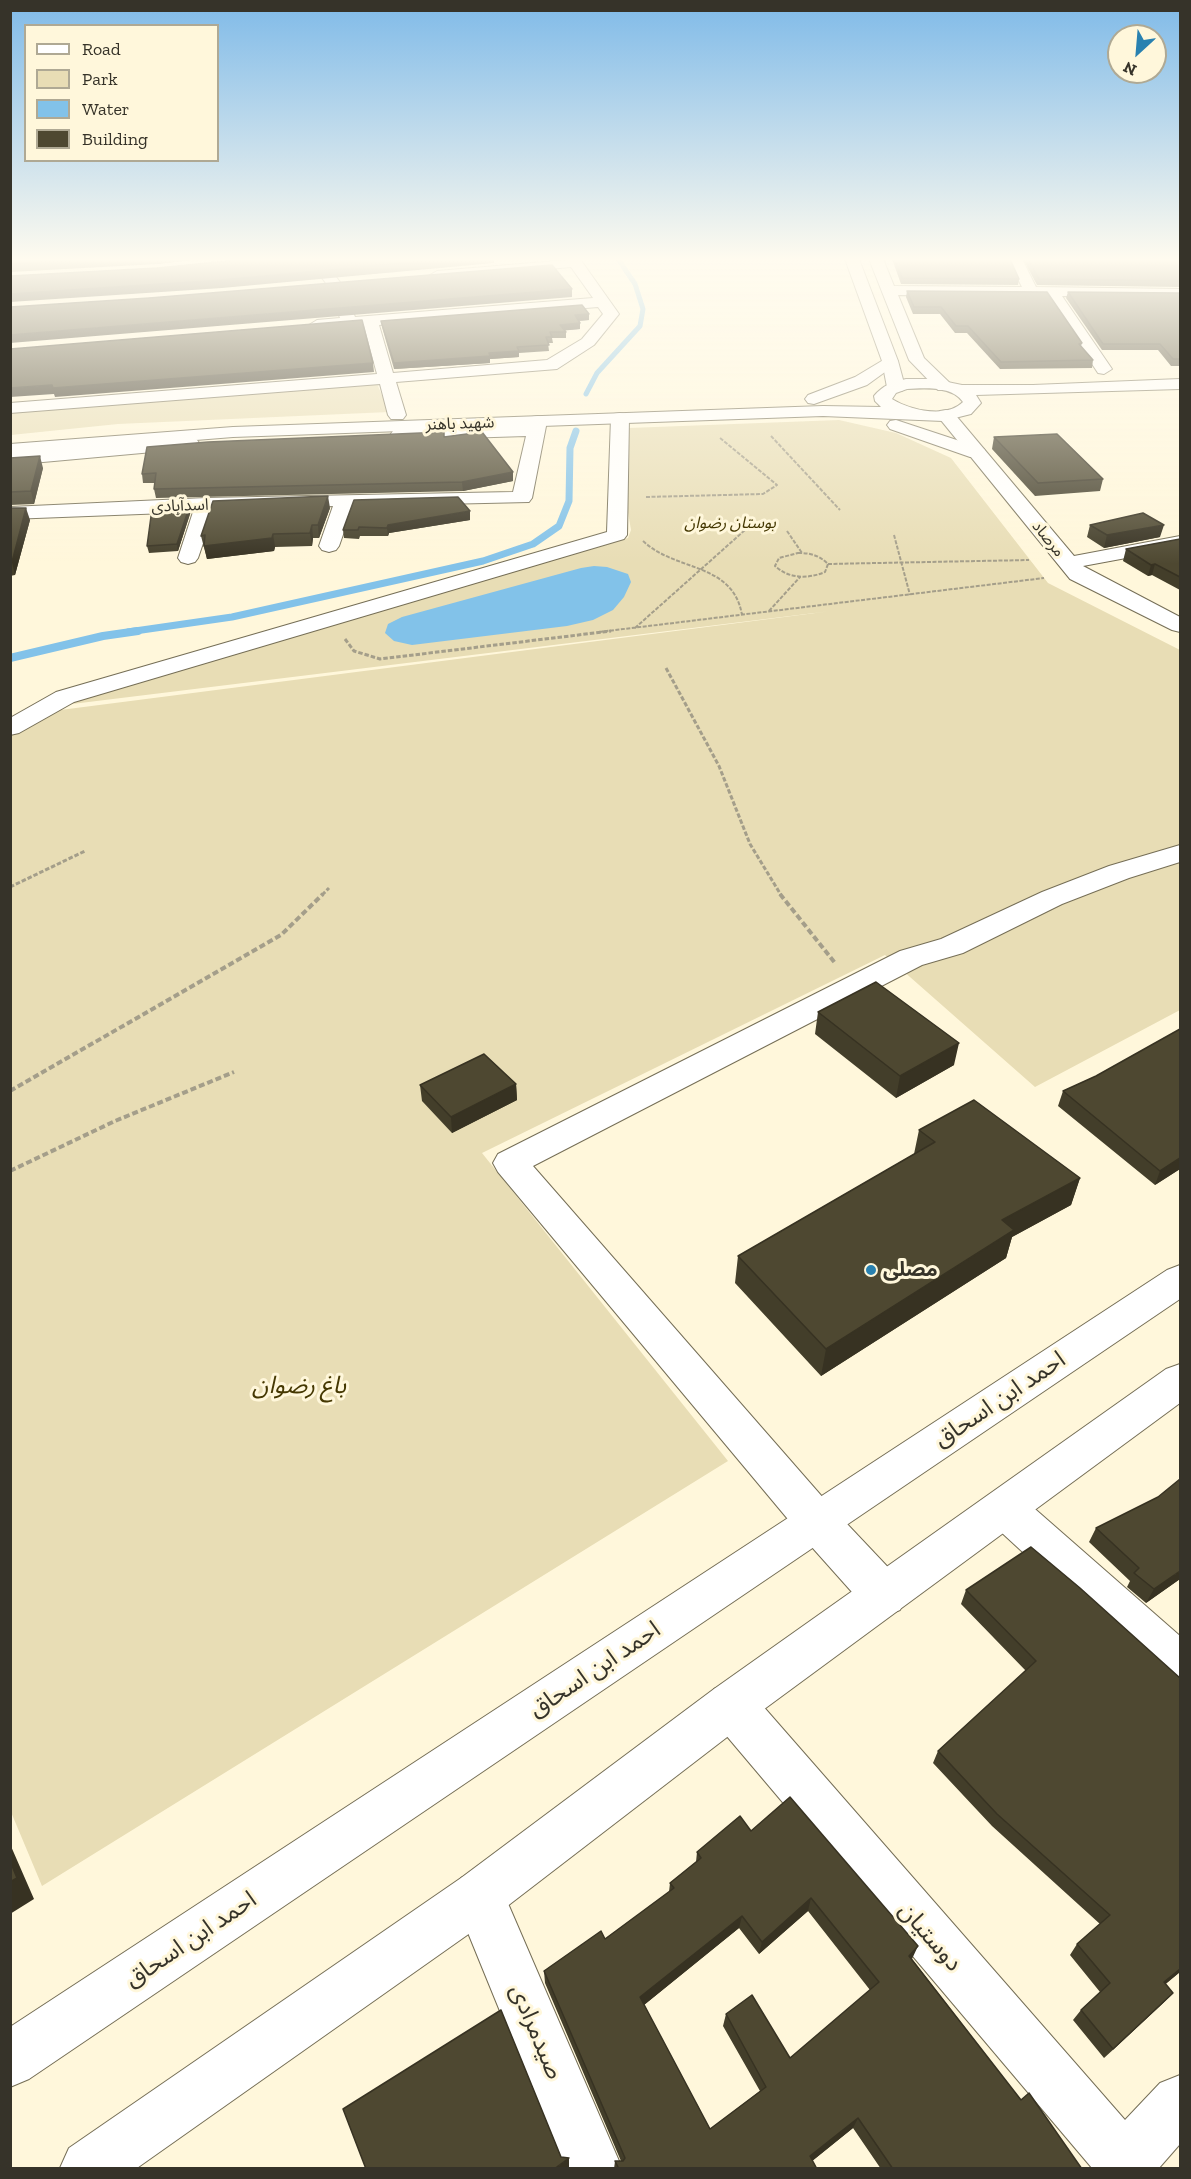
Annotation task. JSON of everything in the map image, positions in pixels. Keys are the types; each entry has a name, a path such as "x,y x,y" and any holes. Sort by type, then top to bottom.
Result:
{"street":[{"path":"382,361 398,415"},
{"path":"10,408 551,365 558,361"},
{"path":"890,361 891,389 883,396 884,401 889,406 911,413"},
{"path":"819,405 890,361"},
{"path":"918,361 951,388 971,398 970,407"},
{"path":"919,361 970,377 1033,390"},
{"path":"1098,361 1104,369"},
{"name":"شهید باهنر","path":"619,412 691,415 749,413 819,405 918,384 951,388"},
{"path":"951,388 1033,390 1180,384"},
{"path":"946,415 970,407 1180,397"},
{"path":"819,405 906,427 977,453"},
{"name":"شهید باهنر","path":"10,450 233,432 536,420 619,412 819,405 946,415"},
{"path":"10,728 65,697 617,535 619,412"},
{"name":"شهید باهنر","path":"10,439 162,426 398,415 536,420"},
{"name":"مرصاد","path":"946,415 1073,569 1180,625"},
{"path":"10,459 536,420"},
{"name":"اسدآبادی","path":"10,513 206,504 522,498 536,420"},
{"path":"329,546 345,500"},
{"path":"188,558 206,504"},
{"path":"1073,569 1180,542"},
{"path":"884,1595 817,1522 510,1163 911,958 952,946 1052,898 1119,872 1180,853"},
{"name":"احمد ابن اسحاق","path":"10,2060 1180,1280"},
{"path":"118,2159 479,1896 731,1705 1180,1381"},
{"path":"1004,1508 1180,1666"},
{"name":"دوستیان","path":"731,1705 1127,2166"},
{"name":"صیدمرادی","path":"479,1896 593,2169"},
{"path":"1127,2166 1180,2103"}],"path":[{"path":"749,413 840,510"},
{"path":"639,497 763,494 777,485 691,415"},
{"path":"634,628 745,530"},
{"path":"787,531 802,553"},
{"path":"642,534 643,542 653,550 666,557 707,571 730,588 737,596 742,615"},
{"path":"894,535 910,595"},
{"path":"828,564 825,572 819,575 801,577 784,573 775,566 775,561 785,555 802,553 819,557 828,564 1018,558 1073,569"},
{"path":"344,636 346,644 353,651 380,659 910,595 1073,569"},
{"path":"768,612 801,577"},
{"path":"666,668 719,766 750,844 779,892 853,988"},
{"path":"10,887 85,851"},
{"path":"10,1091 281,935 329,888"},
{"path":"10,1171 115,1121 234,1072"}],"green space":[{"path":"375,379 389,412 118,424 11,435 11,408"},
{"name":"باغ رضوان","path":"839,420 896,433 951,458 1048,583 1180,650 1180,1010 1035,1087 885,955 482,1153 728,1461 42,1886 11,1812 11,734 37,713 831,611 64,705 628,538 631,530 618,453 629,428"}],"water":[{"path":"594,566 607,567 628,574 631,582 624,597 613,610 593,620 567,626 412,645 394,641 385,633 388,624 402,617"}],"building":[{"path":"10,361 372,361 373,363 53,388 52,385 10,388"},
{"path":"393,361 426,361 394,363"},
{"path":"1000,361 1061,361 1001,362"},
{"path":"444,432 444,437 482,432 513,472 462,482 154,489 156,473 142,474 147,447 208,442"},
{"path":"1057,434 1103,479 1038,483 994,437"},
{"path":"40,456 31,491 10,492 10,458"},
{"path":"328,496 318,525 312,525 310,533 273,534 272,538 204,546 205,535 201,536 213,501"},
{"path":"458,497 470,511 388,525 387,528 359,527 358,530 343,530 354,500"},
{"path":"10,508 26,508 12,562 10,562"},
{"path":"189,508 177,544 147,546 152,509"},
{"path":"1143,513 1164,525 1107,535 1090,525"},
{"path":"1180,539 1180,577 1155,564 1151,565 1126,549"},
{"path":"876,982 959,1043 900,1076 818,1012"},
{"path":"1180,1029 1180,1158 1160,1171 1063,1091 1096,1076"},
{"path":"484,1054 516,1084 451,1117 420,1085"},
{"path":"974,1100 1080,1178 1002,1220 1014,1230 826,1349 738,1256 935,1142 919,1130"},
{"path":"1180,1479 1180,1571 1154,1589 1134,1573 1139,1568 1096,1528 1158,1497"},
{"path":"1031,1547 1180,1678 1180,1969 1164,1982 1173,1993 1113,2049 1081,2010 1110,1983 1077,1944 1110,1915 997,1814 938,1751 1036,1661 966,1590"},
{"path":"790,1797 918,1946 909,1956 1021,2100 1029,2093 1082,2169 893,2169 858,2118 810,2156 817,2169 619,2169 615,2161 623,2161 625,2158 544,1971 601,1931 605,1939 674,1888 670,1883 701,1858 697,1852 740,1816 751,1831","holes":["811,1898 879,1982 790,2058 752,1995 726,2014 766,2087 710,2129 640,1997 742,1916 762,1942"]},
{"path":"10,1861 17,1878 10,1882"},
{"path":"501,2010 561,2157 569,2158 554,2169 366,2169 343,2109"}],"waterway":[{"path":"586,394 597,373 608,361"},
{"path":"128,632 232,617 483,561 533,544 559,526 569,501 570,448 576,431"},
{"path":"10,658 103,636 138,631"}],"place":[{"name":"مصلی","path":"871,1270"}],"park label":[{"name":"بوستان رضوان","path":"730,523"}]}
